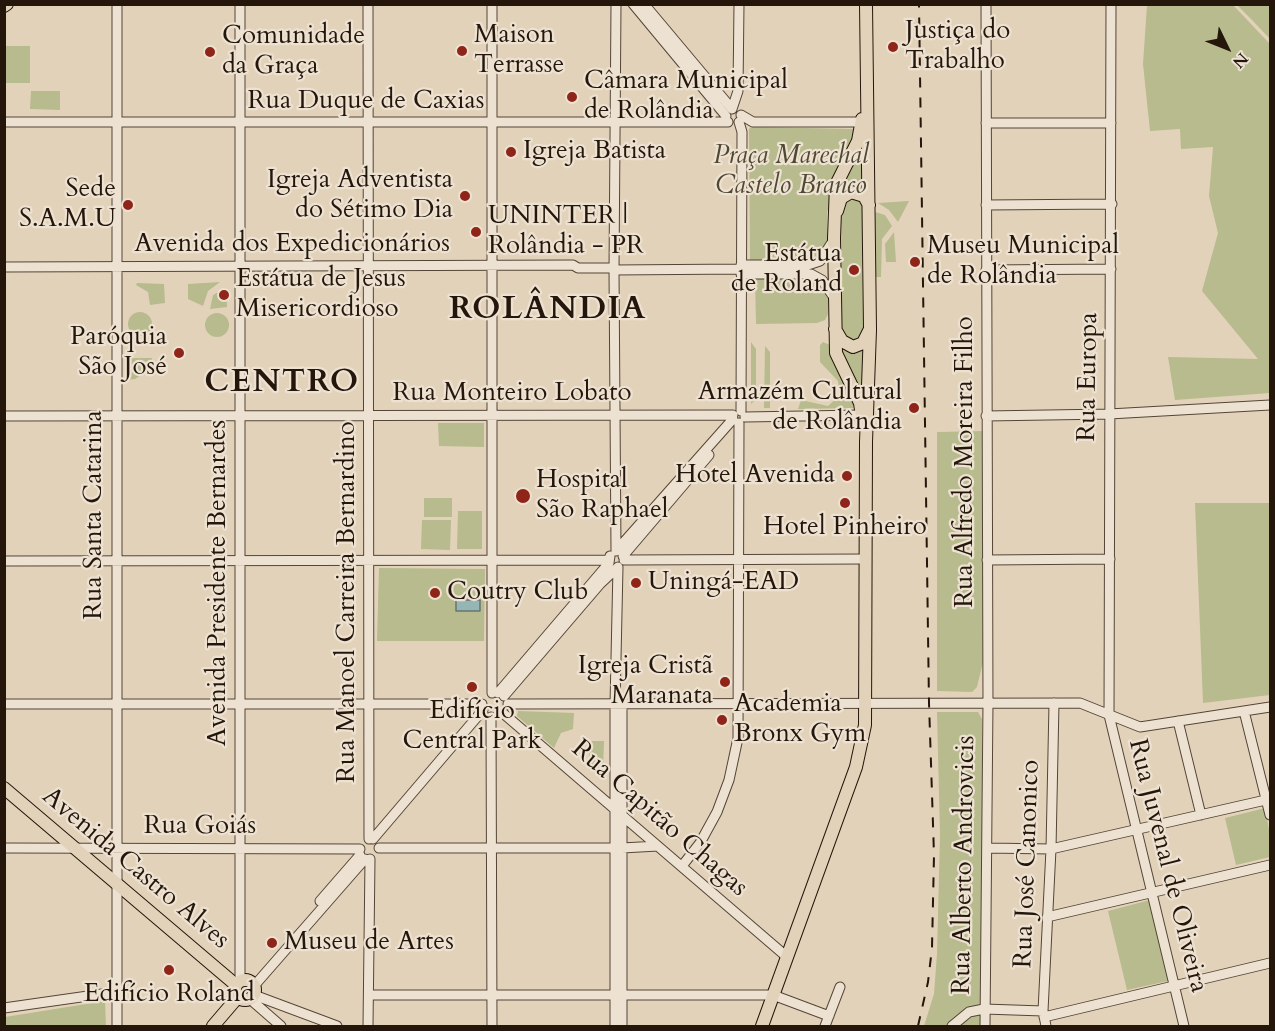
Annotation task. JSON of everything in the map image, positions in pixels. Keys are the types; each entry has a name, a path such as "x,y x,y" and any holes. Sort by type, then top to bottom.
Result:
{"main road":[{"path":"762,1026 860,752 866,704 866,435 869,415 870,330 866,4"},
{"path":"866,88 858,141 836,185 834,238 836,353 856,394 866,435"},
{"path":"835,225 838,202 844,195 851,192 861,194 869,206"},
{"path":"835,328 842,341 853,347 863,343 870,330"},
{"name":"Avenida Castro Alves","path":"4,788 93,868 244,990"},
{"name":"Avenida Castro Alves","path":"4,796 23,807"},
{"path":"213,1026 244,990"},
{"path":"220,1026 244,990"}],"street":[{"name":"Rua Santa Catarina","path":"117,4 115,561 117,1026"},
{"path":"240,4 243,123"},
{"path":"242,270 245,4"},
{"name":"Rua Manoel Carreira Bernardino","path":"368,4 368,704 375,842"},
{"path":"4,704 368,704 504,714 492,560 490,268 492,4"},
{"path":"616,4 614,269 620,558 618,848 619,996 622,1026"},
{"path":"633,4 729,116 753,122 862,122"},
{"path":"644,4 729,116"},
{"path":"729,116 738,91 739,4"},
{"name":"Rua Alfredo Moreira Filho","path":"987,4 988,703"},
{"name":"Rua Europa","path":"1109,715 1111,4"},
{"name":"Rua Duque de Caxias","path":"4,122 616,124 729,116"},
{"path":"682,866 710,827 725,792 737,745 740,704 738,418 742,132 740,119"},
{"path":"986,123 1111,123"},
{"path":"986,205 1112,204"},
{"name":"Avenida dos Expedicionários","path":"4,267 54,270 368,270 573,265 579,268 614,269 741,269 808,265 820,261 828,252 834,238"},
{"name":"Avenida dos Expedicionários","path":"741,269 811,274 822,280 835,299"},
{"path":"986,270 1111,269"},
{"name":"Avenida dos Expedicionários","path":"4,273 54,270"},
{"name":"Avenida Presidente Bernardes","path":"242,270 244,990"},
{"path":"986,416 1109,414 1270,405"},
{"name":"Rua Monteiro Lobato","path":"4,416 616,415 738,418 862,415"},
{"path":"501,696 738,418"},
{"path":"4,561 608,561 620,558 866,560"},
{"path":"987,560 1110,559"},
{"path":"562,623 608,561"},
{"path":"492,1026 492,848 486,696 740,704 1080,703 1140,727 1270,707"},
{"name":"Rua Alberto Androvicis","path":"985,1026 988,703"},
{"name":"Rua José Canonico","path":"1044,1018 1054,703"},
{"path":"281,1026 244,990 364,855 486,711"},
{"path":"1244,711 1269,799 1270,815"},
{"name":"Rua Capitão Chagas","path":"504,714 787,957"},
{"name":"Rua Juvenal de Oliveira","path":"1109,715 1185,1026"},
{"path":"1178,721 1201,815"},
{"path":"987,848 1051,849 1269,799"},
{"path":"375,842 492,848 658,846"},
{"path":"368,1026 364,855 375,842"},
{"name":"Rua Goiás","path":"4,848 243,849 364,855"},
{"path":"1047,917 1270,865"},
{"path":"952,1026 969,1012 984,1009 1044,1018 1270,963"},
{"path":"825,1026 840,987"},
{"name":"Avenida Castro Alves","path":"244,990 321,1026"},
{"name":"Avenida Castro Alves","path":"244,990 337,1026"},
{"path":"4,1008 116,992"},
{"path":"369,996 773,995 829,1016"},
{"path":"615,1026 619,996"}],"green space":[{"path":"1147,5 1233,5 1270,44 1270,393 1175,400 1168,357 1258,359 1202,291 1218,233 1209,196 1213,147 1181,149 1180,129 1150,131 1143,64"},
{"path":"1237,5 1270,5 1270,39 1253,21"},
{"path":"6,46 30,46 30,83 6,83"},
{"path":"31,91 60,91 60,110 30,109"},
{"name":"Praça Marechal Castelo Branco","path":"751,127 855,129 857,132 827,212 827,243 817,258 808,261 750,260 749,129"},
{"path":"865,139 865,191 845,189 839,193"},
{"path":"855,197 862,202 863,333 855,342 842,335 841,206 844,201"},
{"path":"909,201 898,222 889,210 878,203"},
{"path":"875,212 885,215 892,226 882,239 881,277 876,277"},
{"path":"894,232 896,262 886,262 885,244"},
{"path":"807,277 819,281 828,295 828,314 825,320 817,323 756,324 755,278"},
{"path":"220,282 208,291 203,306 188,299 188,284"},
{"path":"137,283 164,284 165,303 150,305 148,292 136,285"},
{"path":"226,288 227,307 210,309 213,295"},
{"path":"140,312 148,316 152,324 148,332 140,336 132,332 128,324 132,316"},
{"path":"217,313 225,317 229,325 225,333 217,337 209,333 205,325 209,317"},
{"path":"751,342 756,349 756,399 751,404"},
{"path":"823,342 830,345 831,358 855,406 853,408 798,409 801,400 828,406 840,395 838,381 820,362 820,345"},
{"path":"765,346 770,352 770,408 764,408"},
{"path":"865,347 864,400 839,349 853,352"},
{"path":"127,358 152,358 152,369 135,379 127,380"},
{"path":"438,423 484,423 484,447 439,446"},
{"path":"984,431 984,658 977,687 972,692 937,691 937,432"},
{"path":"424,498 452,498 452,517 424,517"},
{"path":"1195,503 1270,503 1270,695 1203,703"},
{"path":"458,511 482,511 482,549 457,549"},
{"path":"422,520 451,520 450,550 421,549"},
{"path":"379,568 485,569 484,641 377,641"},
{"path":"518,711 574,713 573,729 561,733 554,748 517,716"},
{"path":"937,712 978,712 982,719 982,1026 924,1026 934,994 937,954 940,835"},
{"path":"589,741 604,741 603,770 589,770"},
{"path":"1265,808 1270,835 1270,857 1236,865 1225,818"},
{"path":"1150,900 1168,981 1127,990 1108,911"},
{"path":"105,1001 106,1026 5,1026 5,1017"}],"water":[{"path":"456,600 480,600 480,611 456,611"}],"railway":[{"path":"918,1026 928,982 932,948 934,855 929,703 919,4"}],"place":[{"name":"Justiça do Trabalho","path":"893,47"},
{"name":"Maison Terrasse","path":"462,51"},
{"name":"Comunidade da Graça","path":"210,52"},
{"name":"Câmara Municipal de Rolândia","path":"572,97"},
{"name":"Igreja Batista","path":"511,152"},
{"name":"Igreja Adventista do Sétimo Dia","path":"465,196"},
{"name":"Sede S.A.M.U","path":"128,205"},
{"name":"UNINTER | Rolândia - PR","path":"476,232"},
{"name":"Museu Municipal de Rolândia","path":"915,262"},
{"name":"Estátua de Roland","path":"854,270"},
{"name":"Estátua de Jesus Misericordioso","path":"224,295"},
{"name":"Paróquia São José","path":"179,353"},
{"name":"Armazém Cultural de Rolândia","path":"914,408"},
{"name":"Hotel Avenida","path":"847,476"},
{"name":"Hospital São Raphael","path":"523,496"},
{"name":"Hotel Pinheiro","path":"845,503"},
{"name":"Uningá-EAD","path":"636,583"},
{"name":"Coutry Club","path":"435,593"},
{"name":"Igreja Cristã Maranata","path":"725,682"},
{"name":"Edifício Central Park","path":"472,687"},
{"name":"Academia Bronx Gym","path":"722,720"},
{"name":"Museu de Artes","path":"272,943"},
{"name":"Edifício Roland","path":"169,970"}],"district":[{"name":"ROLÂNDIA","path":"548,311"},
{"name":"CENTRO","path":"282,384"}]}
